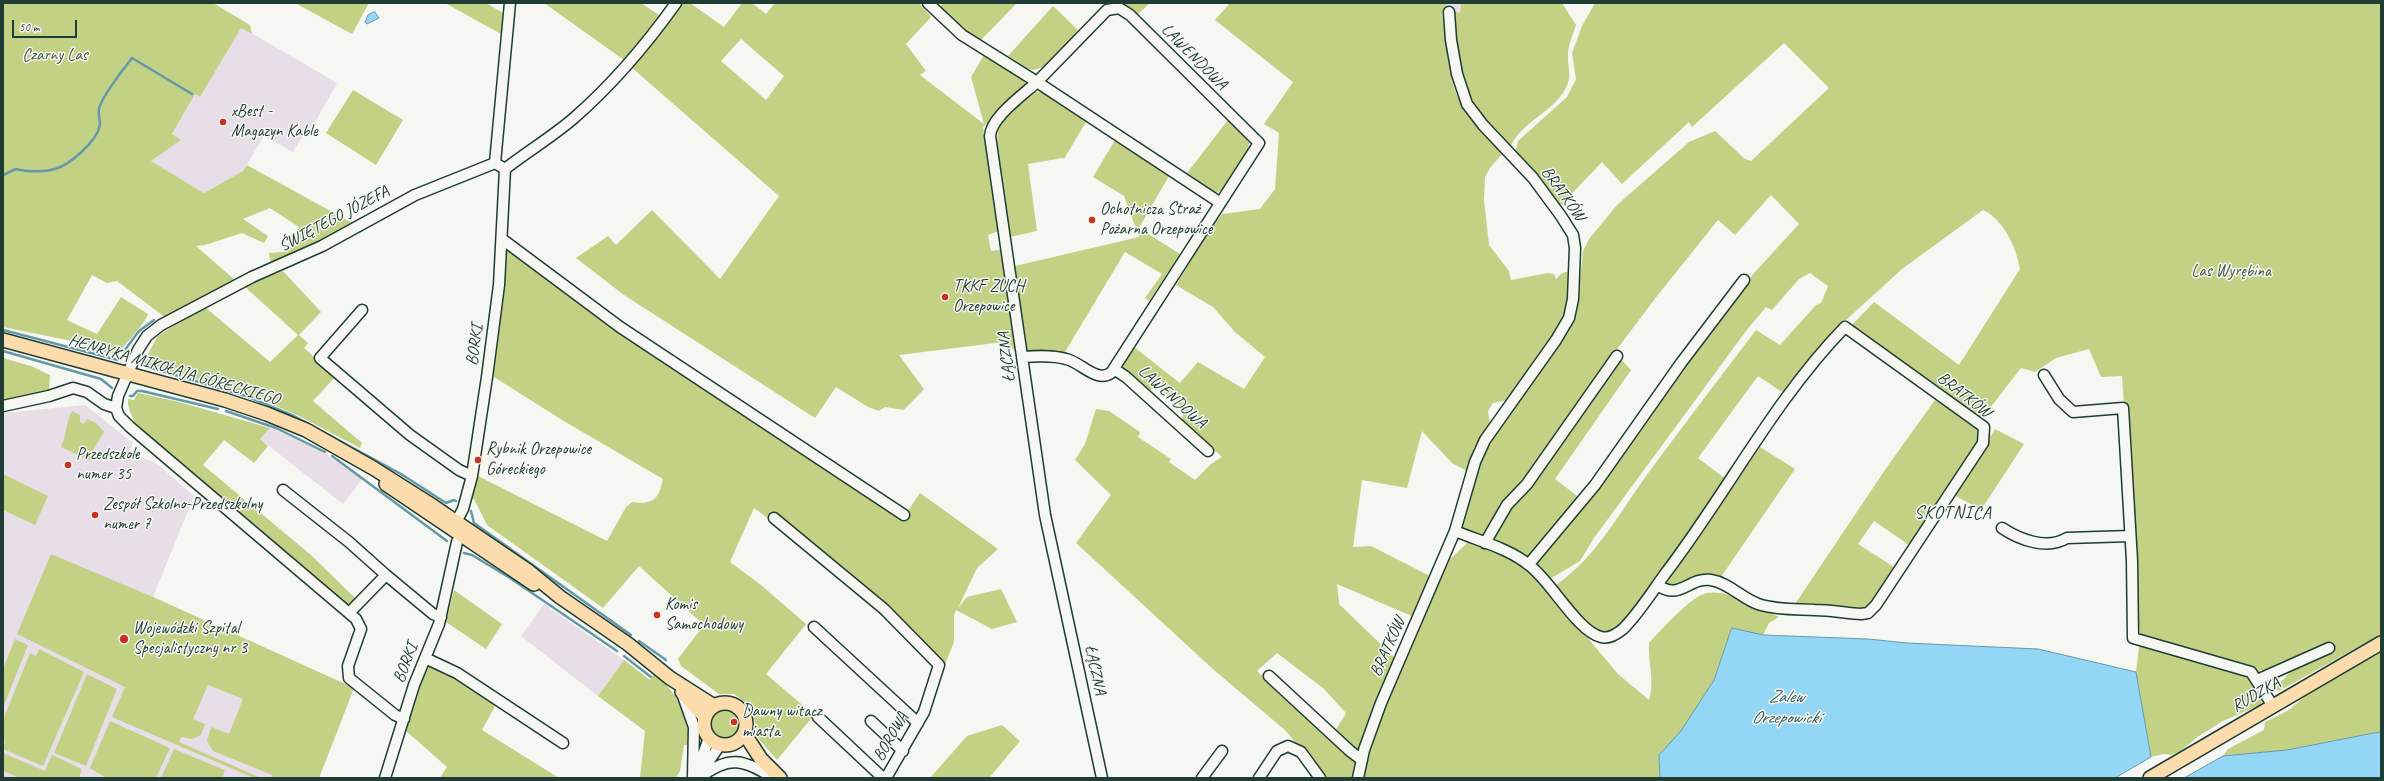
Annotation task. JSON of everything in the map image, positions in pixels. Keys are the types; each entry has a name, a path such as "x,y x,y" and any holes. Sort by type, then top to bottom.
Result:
{"main road":[{"name":"HENRYKA MIKOŁAJA GÓRECKIEGO","path":"3,340 267,414 306,430 351,457 395,491 458,529 518,574 560,598 616,635 670,678 714,706"},
{"name":"RUDZKA","path":"2150,778 2381,643"},
{"name":"HENRYKA MIKOŁAJA GÓRECKIEGO","path":"670,678 704,717"},
{"path":"761,759 734,743 714,742 704,728 704,717 714,706 726,703 738,707 745,717 744,733 761,759 780,778"},
{"path":"734,743 744,733"}],"street":[{"path":"510,3 495,163 505,169 556,133 589,103 636,55 676,3"},
{"path":"928,3 962,35 1037,82 1219,202"},
{"name":"LAWENDOWA","path":"1023,357 1069,359 1101,376 1108,375 1114,369 1219,202 1259,143 1126,12 1116,8 1102,14 1037,82"},
{"name":"BRATKÓW","path":"1358,778 1362,760 1381,702 1455,531 1475,462 1485,440 1556,340 1569,318 1573,299 1575,248 1573,235 1552,202 1528,173 1483,125 1467,104 1457,74 1451,40 1449,12"},
{"name":"ŁĄCZNA","path":"1037,82 997,119 991,132 1045,515 1102,778"},
{"name":"ŚWIĘTEGO JÓZEFA","path":"116,408 116,402 142,342 161,325 252,277 322,246 415,195 495,163"},
{"name":"BORKI","path":"385,778 425,658 441,617 458,529 472,476 499,285 505,169"},
{"path":"502,239 620,327 904,515"},
{"path":"1529,564 1595,485 1681,363 1744,280"},
{"path":"362,310 320,358 410,435 459,470 472,476"},
{"name":"BRATKÓW","path":"1455,531 1485,543 1529,564 1546,580 1585,628 1602,637 1609,637 1622,630 1657,585 1794,388 1845,327 1984,427 1984,443 1876,604 1868,612 1861,614 1817,610 1779,609 1759,605 1723,584 1710,580 1698,582 1674,591 1667,591 1657,585"},
{"path":"1485,543 1507,505 1527,484 1617,356"},
{"name":"LAWENDOWA","path":"1114,369 1126,376 1208,451"},
{"path":"2044,375 2059,399 2073,412 2123,408 2130,536 2133,638 2232,665 2251,672 2273,706"},
{"path":"3,406 49,396 73,388 87,392 104,404 116,408 119,416 130,427 358,621 361,630 348,666 349,678 395,715 404,719"},
{"path":"283,490 354,546 433,614 441,617"},
{"name":"BOROWA","path":"774,518 884,609 940,664 924,712 903,751 886,778"},
{"path":"2002,528 2022,540 2058,543 2066,538 2130,536"},
{"path":"349,613 386,575"},
{"path":"814,627 918,723"},
{"path":"2257,680 2329,648"},
{"path":"425,658 463,677 563,743"},
{"path":"1269,676 1350,751 1362,760"},
{"path":"681,691 694,727 696,778"},
{"path":"818,717 883,778"},
{"path":"871,721 903,751"},
{"path":"696,778 714,742"},
{"path":"1259,778 1277,751 1288,746 1300,752 1320,778"},
{"path":"1202,778 1222,751"},
{"path":"696,778 719,764 737,762 752,765 774,778"}],"shaded area":[{"path":"1446,3 1461,3 1460,13 1447,8"},
{"path":"241,27 337,83 313,126 306,131 293,152 264,136 243,171 204,193 151,161 181,140 172,134 195,94 200,97"},
{"name":"Wojewódzki Szpital Specjalistyczny nr 3","path":"85,405 133,443 129,452 157,464 194,496 153,597 354,688 319,778 3,778 3,416 4,413"},
{"path":"270,428 317,448 362,479 343,504 260,439"},
{"path":"544,604 624,660 598,696 521,636"}],"green space":[{"name":"Czarny Las","path":"3,3 213,3 250,25 252,34 241,28 200,97 195,94 172,134 181,140 151,161 204,193 243,171 247,165 354,224 271,265 269,253 283,252 299,227 270,208 243,219 268,236 264,243 242,233 205,245 196,246 236,281 166,318 117,281 107,283 92,275 67,320 97,334 121,297 148,314 144,322 119,353 107,353 72,341 3,327"},
{"path":"295,3 369,3 352,34"},
{"path":"445,3 486,3 503,13 501,34"},
{"path":"544,3 641,3 662,17 624,60"},
{"path":"679,3 690,3 724,27 742,3 752,3 766,14 775,3 919,3 931,17 906,44 926,71 920,75 984,124 971,77 984,55 1023,77 1026,85 1024,89 983,127 1001,230 988,235 991,251 1004,249 1016,351 1003,342 899,355 924,389 904,410 885,407 879,411 868,407 836,387 815,418 624,295 576,258 608,236 616,245 652,210 720,279 779,196 631,67","holes":["741,39 784,76 766,100 721,61"]},
{"path":"943,3 1017,3 981,40 970,35 939,7"},
{"path":"1118,3 1150,3 1136,16"},
{"path":"1230,3 1446,3 1447,8 1442,14 1451,76 1457,96 1471,119 1502,154 1490,168 1485,177 1484,200 1489,245 1509,271 1511,280 1548,273 1554,274 1556,279 1562,273 1570,271 1569,301 1561,327 1508,400 1493,403 1488,411 1490,426 1474,447 1467,471 1452,463 1422,431 1407,488 1362,480 1353,547 1371,546 1432,577 1414,617 1337,584 1339,604 1396,659 1360,755 1334,733 1346,713 1323,688 1277,653 1257,671 1358,760 1353,778 1324,778 1286,731 1214,670 1076,543 1111,495 1075,460 1085,444 1096,409 1109,411 1140,432 1138,437 1171,459 1169,462 1195,480 1211,464 1222,457 1182,421 1183,408 1158,387 1147,391 1121,369 1134,347 1180,383 1198,362 1244,389 1265,357 1235,332 1213,307 1176,285 1189,264 1192,254 1222,214 1260,209 1275,189 1279,133 1264,124 1293,82 1215,20"},
{"path":"1461,3 1562,3 1576,25 1568,52 1569,77 1563,93 1550,107 1527,125 1515,139 1510,148 1473,109 1461,78 1452,10 1460,13"},
{"name":"Las Wyrębina","path":"1595,3 2381,3 2381,634 2279,691 2271,686 2283,680 2289,673 2282,671 2260,670 2257,678 2264,698 2260,705 2223,721 2199,736 2180,751 2171,755 2164,754 2151,757 2136,672 2140,639 2122,376 2101,377 2089,349 2056,358 2035,372 2021,368 1980,421 1850,327 1874,302 1959,365 2020,269 2012,243 2003,227 1997,220 1983,210 1902,269 1845,321 1785,394 1758,376 1698,458 1727,480 1661,576 1618,629 1605,635 1590,627 1556,585 1583,562 1606,535 1646,476 1756,330 1780,345 1816,305 1821,303 1828,286 1810,273 1799,279 1772,310 1766,307 1746,331 1594,538 1580,561 1550,579 1538,566 1537,558 1586,504 1754,273 1799,224 1771,195 1735,235 1718,220 1657,296 1581,397 1481,538 1465,531 1462,527 1483,446 1565,336 1574,319 1577,310 1583,251 1589,239 1617,205 1689,142 1715,131 1745,159 1751,161 1829,88 1784,43 1692,127 1689,122 1622,184 1602,162 1561,205 1515,154 1518,141 1567,97 1576,79 1572,53 1582,26"},
{"path":"1053,6 1078,30 1063,49 1049,62 1042,67 1029,69 1008,56"},
{"path":"353,90 403,120 376,165 326,133"},
{"path":"1036,92 1042,92 1086,122 1064,159 1062,158 1028,164 1037,231 1010,237 998,160 998,131 1001,122 1013,110"},
{"path":"1228,120 1249,142 1248,154 1225,188 1218,192 1211,192 1187,173"},
{"path":"1115,140 1169,176 1139,228 1180,254 1149,301 1145,298 1162,274 1125,252 1065,352 1025,355 1015,266 1139,237 1124,196 1093,177"},
{"path":"505,245 904,517 920,493 998,549 977,568 958,608 967,597 1001,589 1017,622 992,629 956,610 954,615 954,642 944,667 897,617 890,606 881,598 862,587 754,508 730,562 761,585 806,624 766,674 814,715 777,760 758,738 752,708 734,694 719,694 681,666 678,659 704,625 639,566 603,608 487,525 474,499 471,498 478,476 607,541 626,507 632,502 639,503 654,499 657,496 663,479 562,420 491,375 504,285"},
{"path":"283,271 321,312 299,335 308,343 304,348 336,376 313,401 362,443 360,448 299,416 253,396 149,365 145,359 158,336 181,321 182,317 205,307 270,362 298,335 244,286"},
{"path":"1619,357 1631,370 1555,479 1580,498 1531,556 1523,557 1489,541 1495,528"},
{"path":"3,358 31,366 50,375 49,391 3,402"},
{"path":"138,393 179,402 270,428 260,439 268,446 254,463 224,440 203,465 311,555 357,600 352,605 344,604 136,427 129,409 128,399 134,400"},
{"path":"1935,400 1981,429 1983,435 1912,547 1874,521 1858,544 1897,569 1874,604 1864,611 1793,607 1887,467"},
{"path":"72,411 80,415 80,422 84,424 87,419 96,423 104,432 93,450 95,451 91,461 61,447"},
{"path":"1995,429 2024,444 1981,510 1954,495"},
{"path":"1760,447 1795,469 1721,577 1701,577 1671,587 1664,582"},
{"path":"3,474 48,496 35,525 3,510"},
{"path":"1469,541 1489,548 1532,572 1618,674 1649,700 1651,693 1651,679 1649,643 1676,614 1700,595 1715,593 1734,596 1754,604 1779,617 1769,623 1763,635 1732,628 1714,680 1681,731 1659,755 1660,778 1363,778 1377,725 1447,562"},
{"path":"51,554 153,597 354,688 319,778 273,778 272,775 213,751 207,741 211,727 229,734 243,699 208,685 193,719 205,724 201,735 192,739 181,737 179,742 261,778 254,778 112,717 125,687 17,634"},
{"path":"454,590 502,624 486,649 446,622"},
{"path":"15,639 28,645 3,708 3,669"},
{"path":"39,649 84,672 43,766 3,749 5,742 3,741 3,720 30,653 36,656"},
{"path":"2381,652 2381,732 2287,750 2223,756 2228,749 2264,730 2265,722 2289,710 2309,693"},
{"path":"624,660 650,680 655,673 676,697 684,714 689,733 690,745 684,745 680,771 676,778 640,778 645,731 598,696"},
{"path":"427,662 453,675 497,703 482,730 559,778 440,778 447,767 405,730"},
{"path":"87,674 117,689 86,766 54,753"},
{"path":"725,710 735,714 739,724 735,734 725,738 715,734 711,724 715,714"},
{"path":"110,721 170,748 156,778 106,778 90,768"},
{"path":"1002,725 1020,741 989,778 930,778 967,736"},
{"path":"174,749 225,770 222,778 161,778"},
{"path":"3,753 45,771 52,755 82,769 79,778 20,778 3,771"}],"water":[{"path":"375,12 379,18 367,24 365,22 368,15"},
{"name":"Zalew Orzepowicki","path":"1732,628 1763,635 1868,639 1907,643 2038,649 2136,672 2151,757 2115,778 1660,778 1659,755 1681,731 1714,680"},
{"path":"2381,732 2381,778 2184,778 2223,756 2287,750"}],"waterway":[{"path":"3,175 16,169 25,171 46,171 55,169 68,163 82,152 98,131 100,125 99,109 104,98 113,83 132,58 192,94"},
{"path":"124,355 124,351 139,331 154,320"},
{"path":"3,330 118,360 127,355"},
{"path":"3,351 101,379 112,388"},
{"path":"144,360 148,367 246,396 294,416 401,474 446,503 454,500 456,501"},
{"path":"130,396 133,396 137,391 142,391 218,409"},
{"path":"226,411 276,428 325,452"},
{"path":"332,456 447,541"},
{"path":"471,511 474,523 631,635"},
{"path":"464,553 472,555 510,578 617,651"},
{"path":"639,641 666,660"},
{"path":"624,656 651,677"}],"place":[{"name":"xBest - Magazyn Kable","path":"223,122"},
{"name":"Ochotnicza Straż Pożarna Orzepowice","path":"1092,220"},
{"name":"TKKF ZUCH Orzepowice","path":"945,297"},
{"name":"Rybnik Orzepowice Góreckiego","path":"478,460"},
{"name":"Przedszkole numer 35","path":"68,465"},
{"name":"Zespół Szkolno-Przedszkolny numer 7","path":"95,515"},
{"name":"Komis Samochodowy","path":"657,615"},
{"name":"Wojewódzki Szpital Specjalistyczny nr 3","path":"124,639"},
{"name":"Dawny witacz miasta","path":"734,722"}],"district":[{"name":"SKOTNICA","path":"1953,513"}]}
